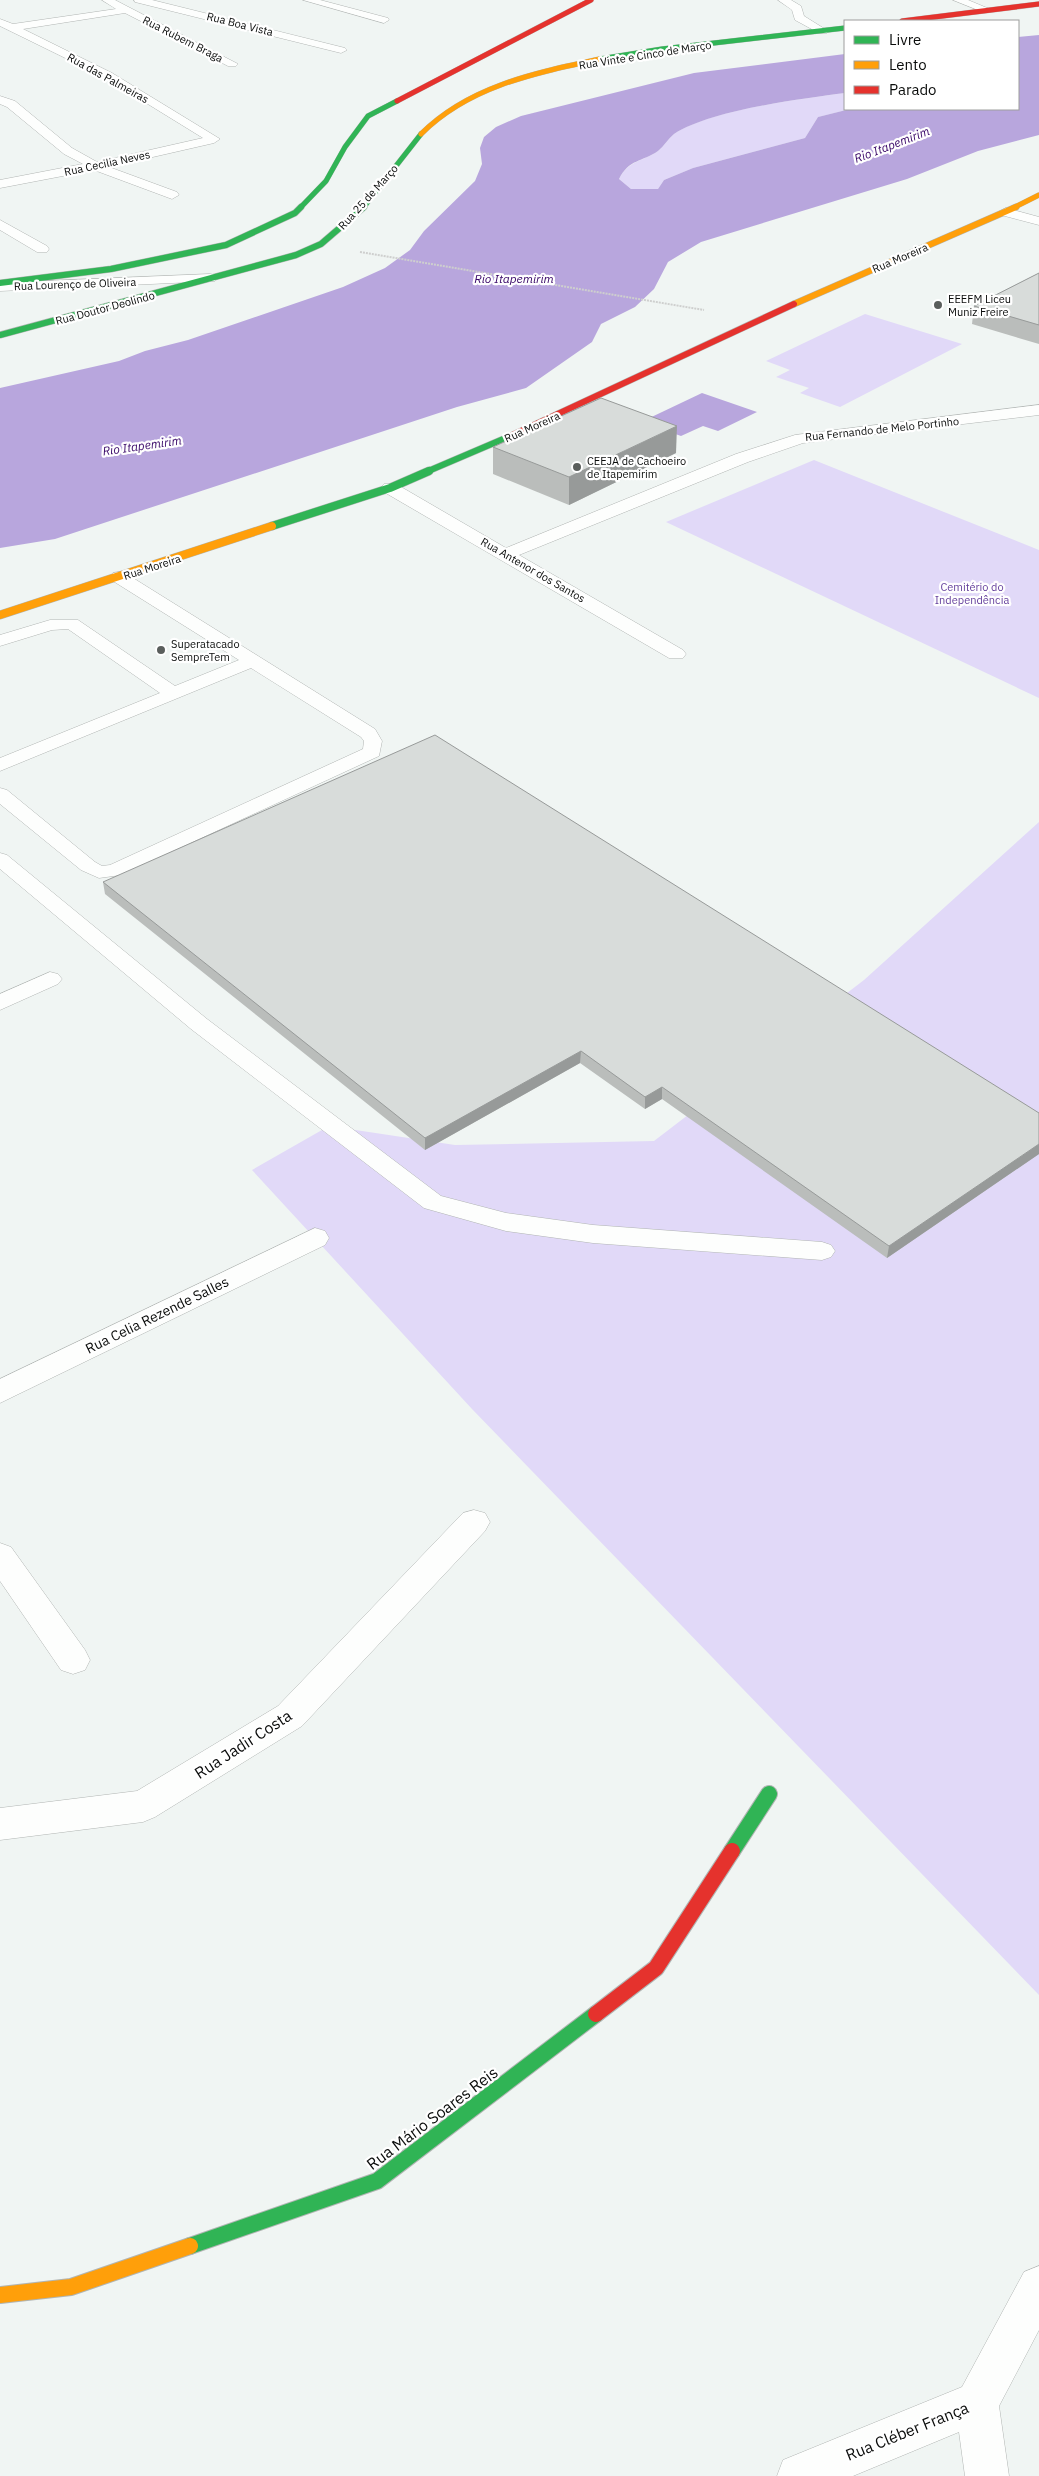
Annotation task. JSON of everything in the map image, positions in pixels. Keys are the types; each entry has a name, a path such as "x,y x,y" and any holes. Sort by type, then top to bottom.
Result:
{"street":[{"name":"Rua Boa Vista","path":"139,0 341,50"},
{"path":"308,0 384,20"},
{"path":"0,285 111,269 226,245 295,213 326,181 345,147 368,116 591,0"},
{"path":"783,0 797,8 799,18 824,31"},
{"path":"958,0 987,10"},
{"name":"Rua Rubem Braga","path":"114,1 127,10 232,64"},
{"path":"910,20 1039,4"},
{"path":"6,28 127,10"},
{"name":"Rua das Palmeiras","path":"0,22 6,28 108,75 214,139"},
{"name":"Rua Vinte e Cinco de Março","path":"452,107 484,92 522,80 604,60 655,51 844,28"},
{"path":"0,100 11,104 68,151 95,166 172,195"},
{"name":"Rua 25 de Março","path":"210,278 286,258 321,244 341,228 381,184 435,119 452,107"},
{"name":"Rua Cecilia Neves","path":"0,184 95,166 214,139"},
{"name":"Rua Moreira","path":"2,613 119,578 390,488 553,418 758,320 1006,212 1039,195"},
{"path":"1006,212 1039,221"},
{"path":"0,224 42,249"},
{"name":"Rua Lourenço de Oliveira","path":"0,285 210,278"},
{"name":"Rua Doutor Deolindo","path":"0,335 70,318 210,278"},
{"name":"Rua Fernando de Melo Portinho","path":"506,554 742,458 801,438 1039,410"},
{"name":"Rua Antenor dos Santos","path":"390,488 676,654"},
{"path":"0,1003 50,980"},
{"name":"Rua Celia Rezende Salles","path":"0,1392 315,1238"},
{"name":"Rua Jadir Costa","path":"0,1824 143,1806 290,1716 474,1522"},
{"path":"0,1556 73,1660"},
{"name":"Rua Mário Soares Reis","path":"0,2296 71,2287 377,2181 656,1968 769,1794"},
{"name":"Rua Cléber França","path":"799,2476 977,2403 1039,2287"},
{"path":"977,2403 987,2476"}],"lane":[{"path":"0,794 88,866 99,872 114,871 372,752 373,741 368,733 119,578"},
{"path":"0,641 50,625 72,624 174,694"},
{"path":"0,765 252,661"},
{"path":"0,859 199,1024 433,1202 506,1222 593,1234 822,1251"}],"path":[{"path":"386,257 691,308"}],"green space":[{"path":"844,93 844,110 846,110 818,117 805,138 693,168 664,180 658,189 631,189 619,179 627,168 658,151 674,134 690,126 732,112"},
{"path":"865,314 962,344 840,407 800,393 809,388 776,377 790,370 766,361"},
{"name":"Cemitério do Independência","path":"814,460 1039,550 1039,698 666,522"},
{"path":"1039,822 1039,1995 472,1409 252,1170 329,1126 455,1145 654,1141 864,980"}],"water":[{"name":"Rio Itapemirim","path":"1039,35 1039,135 978,151 907,179 701,242 668,262 654,289 635,307 601,324 592,342 526,388 457,407 55,539 0,548 0,388 119,361 145,351 188,340 343,287 385,268 410,250 424,231 475,181 482,164 480,148 484,137 496,127 521,116 694,73 844,54 844,93 756,107 710,118 674,134 658,151 627,168 619,179 631,189 658,189 664,180 693,168 805,138 818,117 846,110 1019,110 1019,37"},
{"path":"702,393 757,412 718,431 703,426 681,436 641,422"}],"building":[{"path":"1039,273 1039,325 974,306"},
{"path":"601,398 677,426 569,477 493,447"},
{"path":"435,735 1039,1113 1039,1144 889,1246 662,1087 645,1097 581,1051 425,1138 103,882"}],"traffic: fast":[{"path":"600,59 662,49 844,28"},
{"path":"0,283 111,269 226,245 295,213 326,181 345,147 368,116 397,101"},
{"path":"0,335 271,263 315,247 336,233 363,208 376,194 421,134"},
{"path":"272,526 390,488 508,437"},
{"path":"732,1851 769,1794"},
{"path":"190,2246 377,2181 596,2014"}],"traffic: slow":[{"path":"421,134 437,118 457,104 479,93 503,83 553,69 600,59"},
{"path":"794,304 1006,212 1039,195"},
{"path":"0,615 272,526"},
{"path":"0,2295 71,2287 190,2246"}],"traffic: jam":[{"path":"397,101 591,0"},
{"path":"910,20 1039,4"},
{"path":"508,437 794,304"},
{"path":"596,2014 656,1968 732,1851"}],"place":[{"name":"EEEFM Liceu Muniz Freire","path":"938,305"},
{"name":"CEEJA de Cachoeiro de Itapemirim","path":"577,467"},
{"name":"Superatacado SempreTem","path":"161,650"}]}
